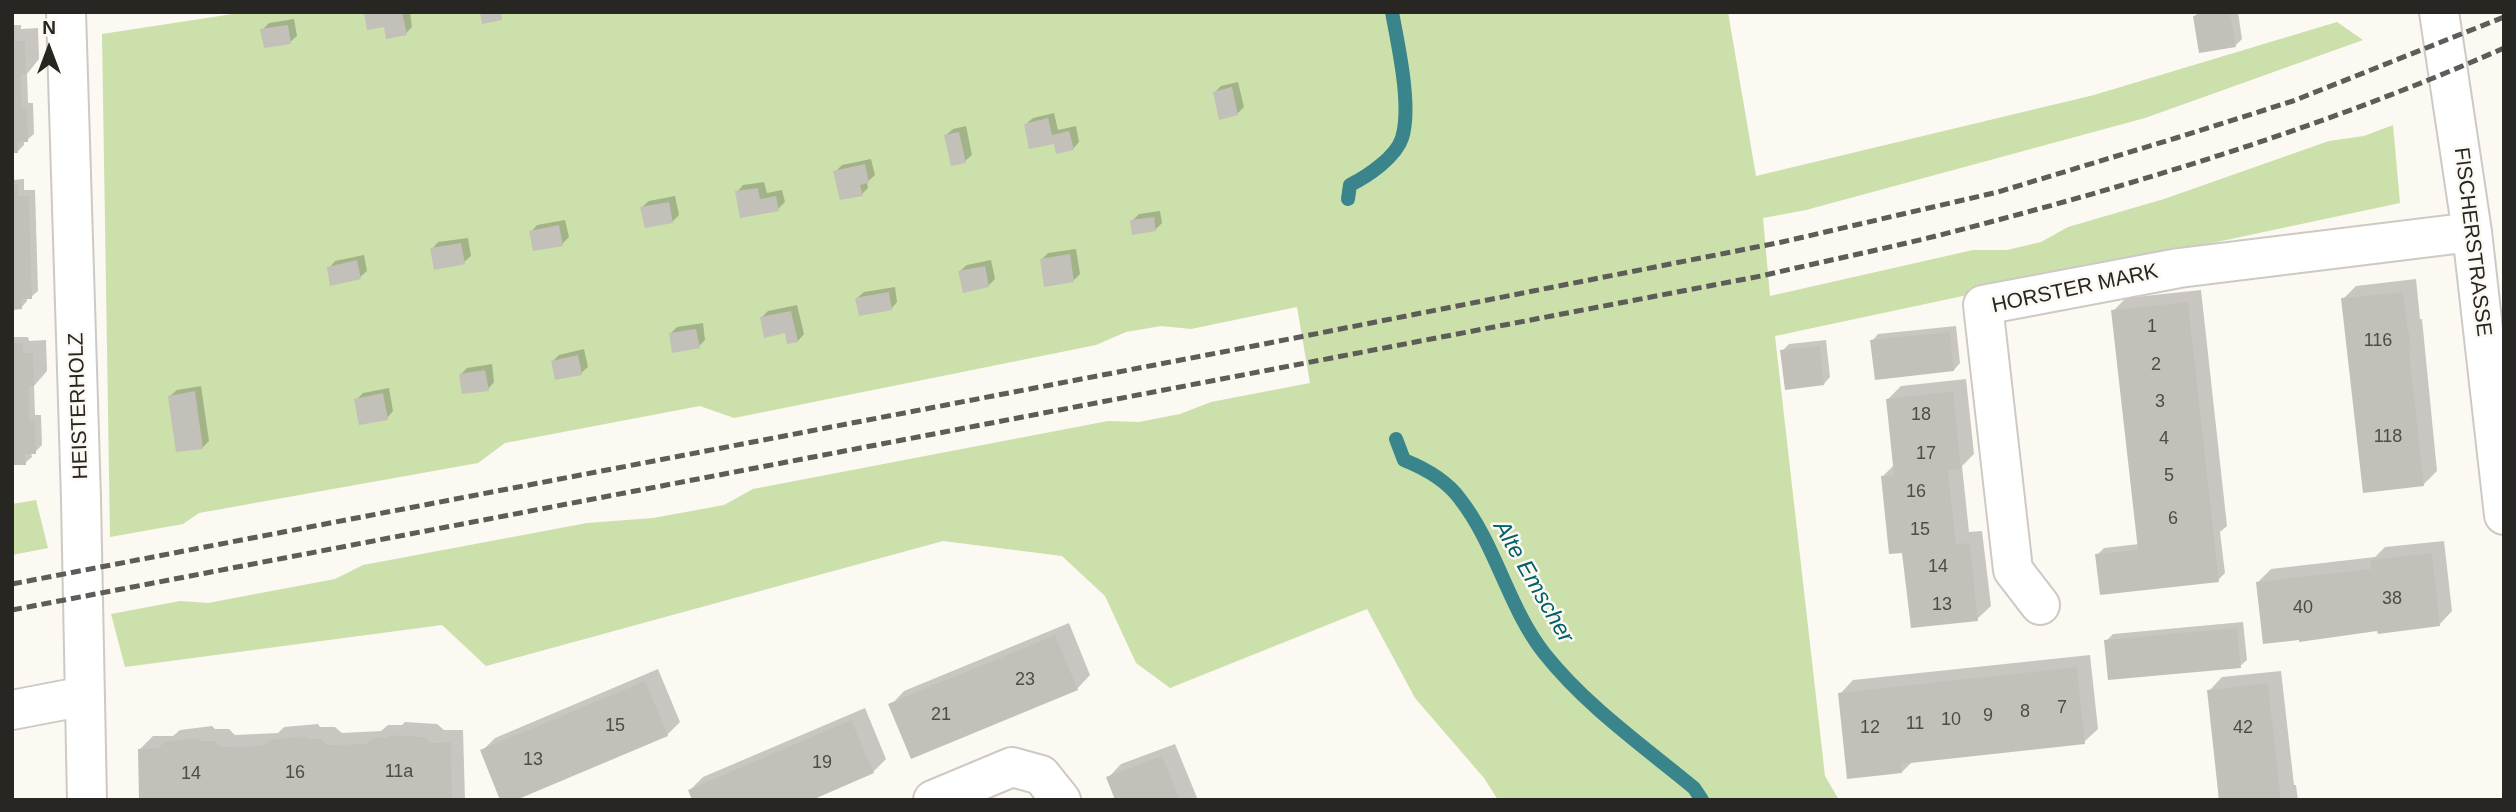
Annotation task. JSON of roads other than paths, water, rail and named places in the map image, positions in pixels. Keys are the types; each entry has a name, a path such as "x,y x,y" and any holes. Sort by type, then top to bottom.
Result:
{"street":[{"name":"HEISTERHOLZ","path":"66,12 81,471 87,800"},
{"name":"FISCHERSTRASSE","path":"2439,12 2472,232 2504,514"},
{"name":"HORSTER MARK","path":"2040,605 2013,570 1983,305 2179,268 2472,232"},
{"path":"12,709 85,696"},
{"path":"933,800 1012,768 1041,775 1061,800"}],"waterway":[{"name":"Alte Emscher","path":"1348,199 1350,185 1388,159 1402,138 1405,125 1405,93 1392,12"},
{"name":"Alte Emscher","path":"1396,439 1404,460 1442,481 1460,499 1483,536 1521,616 1544,653 1560,672 1596,708 1694,788 1702,800"}],"railway":[{"path":"12,584 1782,242 1998,192 2176,138 2293,101 2504,17"},
{"path":"12,610 1761,276 1881,249 2022,214 2232,151 2370,103 2504,48"}]}
